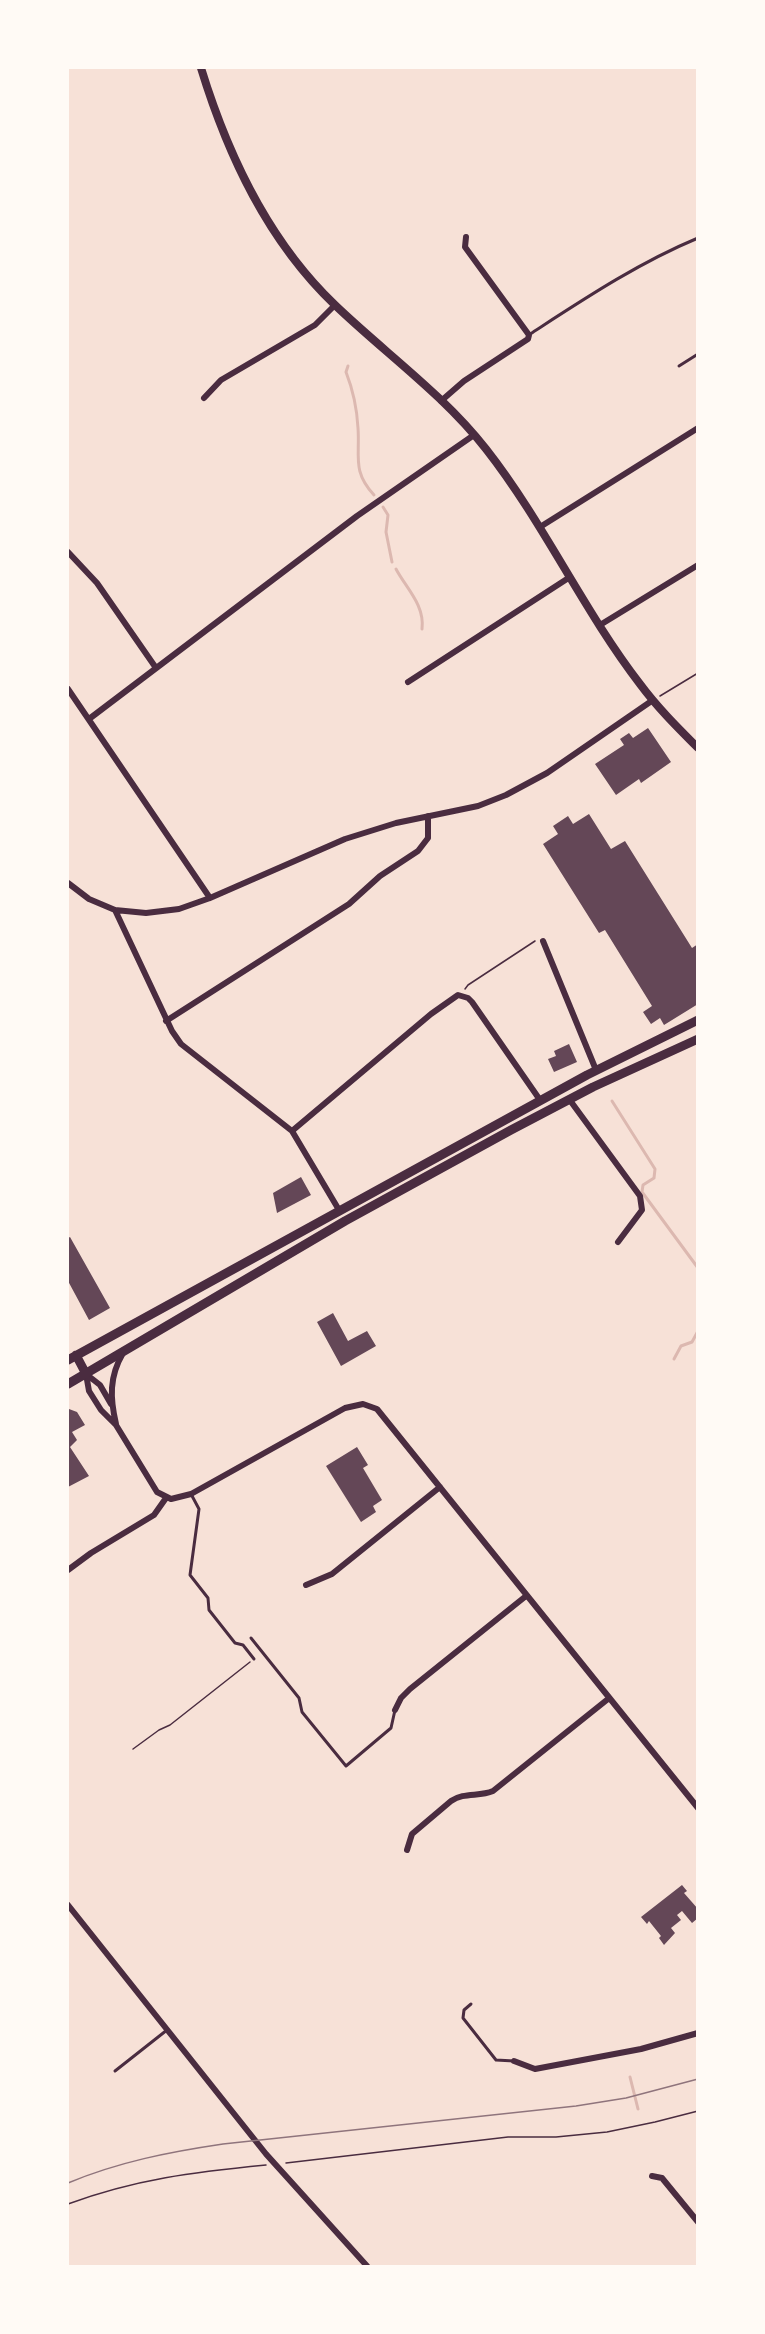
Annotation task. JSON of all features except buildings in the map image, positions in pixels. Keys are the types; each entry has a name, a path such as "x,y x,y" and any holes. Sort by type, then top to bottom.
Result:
{"main road":[{"path":"201,68 222,128 266,219 295,262 335,305 441,401 474,435 516,490 618,654 653,700 698,748"},
{"path":"86,1374 72,1357 540,1100 698,1020"},
{"path":"68,1384 345,1221 568,1099 698,1039"}],"street":[{"path":"441,401 464,381 525,342 528,335 465,247 466,237"},
{"path":"204,398 221,380 315,325 335,305"},
{"path":"540,527 698,428"},
{"path":"89,718 357,516 474,435"},
{"path":"68,552 97,583 156,668"},
{"path":"600,625 698,565"},
{"path":"408,682 570,577"},
{"path":"68,689 210,898"},
{"path":"68,883 102,906 116,910 146,914 179,909 210,898 345,839 428,816 478,806 528,785 653,700"},
{"path":"166,1021 349,904 380,876 418,851 428,838 428,816"},
{"path":"116,910 166,1021 181,1044 292,1131 339,1210"},
{"path":"543,941 596,1070"},
{"path":"292,1131 453,996 462,995 471,1002 540,1100"},
{"path":"568,1099 640,1196 642,1210 618,1242"},
{"path":"111,1404 113,1372 124,1352"},
{"path":"86,1374 100,1385 111,1404 116,1425"},
{"path":"86,1374 90,1390 101,1410 116,1425 153,1487 166,1498 178,1499 191,1494 345,1408 356,1405 372,1406 384,1414 608,1699 698,1808"},
{"path":"306,1585 332,1574 440,1486"},
{"path":"68,1570 91,1553 154,1515 166,1498"},
{"path":"395,1710 401,1698 410,1689 526,1596"},
{"path":"407,1850 412,1834 451,1801 463,1795 486,1794 493,1791 608,1699"},
{"path":"68,1905 266,2154 368,2266"},
{"path":"514,2061 535,2069 641,2049 698,2033"},
{"path":"652,2176 662,2178 698,2222"}],"lane":[{"path":"528,335 625,275 698,238"},
{"path":"680,366 698,354"},
{"path":"191,1494 199,1509 190,1575 208,1599 209,1610 235,1643 243,1645 254,1659"},
{"path":"251,1638 299,1698 302,1712 346,1766 391,1728 395,1710"},
{"path":"471,2004 464,2010 463,2019 496,2060 514,2061"},
{"path":"115,2071 167,2030"}],"path":[{"path":"653,700 698,673"},
{"path":"462,995 468,985 492,968 531,943 543,941"},
{"path":"133,1749 159,1730 171,1725 254,1659"},
{"path":"281,2164 508,2137 556,2138 607,2132 698,2111"},
{"path":"68,2204 109,2189 152,2179 267,2165"}],"waterway":[{"path":"348,366 346,372 357,414 358,463 362,478 374,495"},
{"path":"383,507 388,515 386,532 392,562"},
{"path":"396,569 418,604 422,629"},
{"path":"612,1101 655,1169 654,1178 643,1185 642,1192 698,1268"},
{"path":"674,1359 681,1346 692,1342 698,1331"},
{"path":"630,2077 638,2109"}],"tram line":[{"path":"68,2183 125,2164 203,2147 576,2106 626,2098 698,2079"}]}
